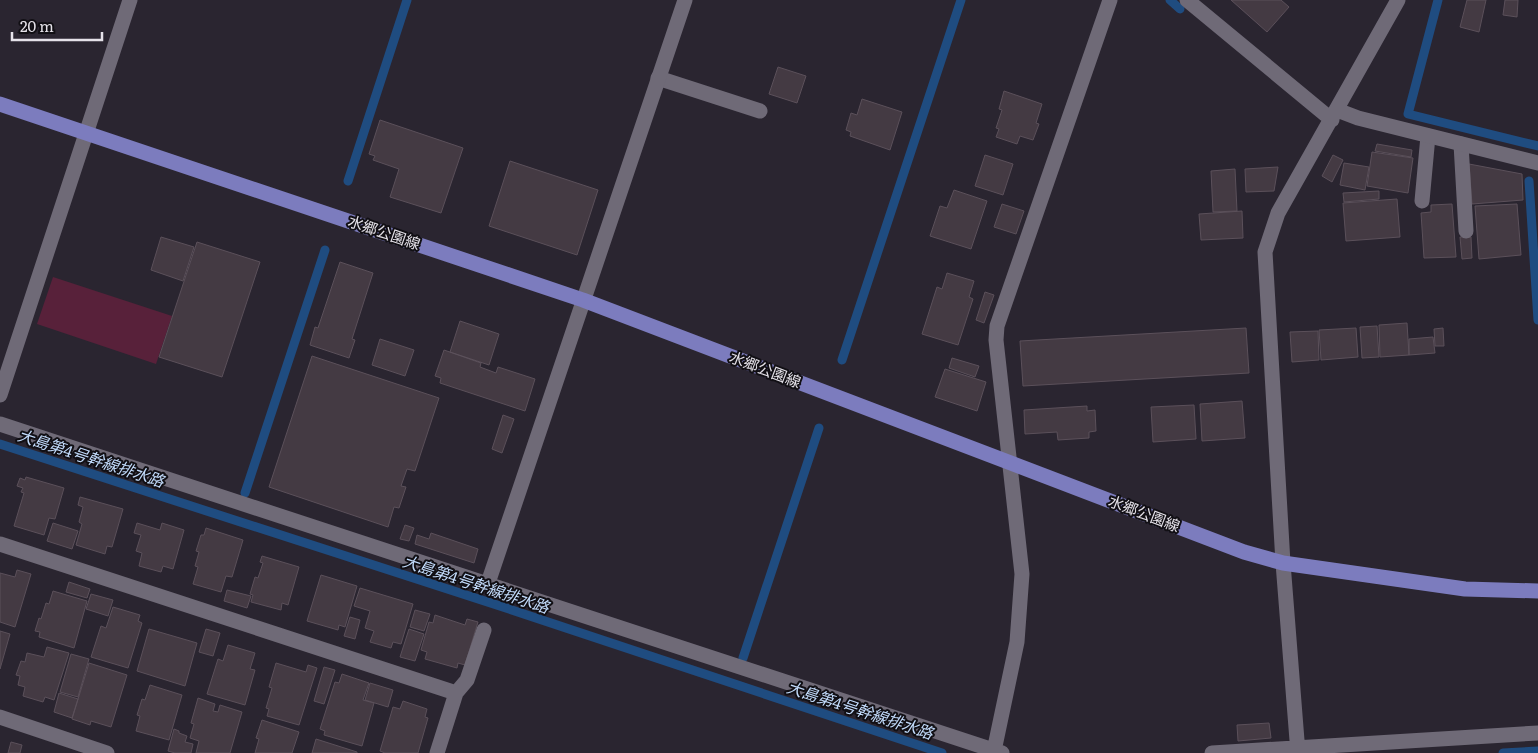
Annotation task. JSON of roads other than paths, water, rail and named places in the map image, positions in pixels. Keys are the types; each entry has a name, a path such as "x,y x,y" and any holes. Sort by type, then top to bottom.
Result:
{"main road":[{"name":"水郷公園線","path":"0,104 583,300 1244,552 1283,563 1465,589 1538,592"}],"street":[{"path":"0,395 130,0"},
{"path":"488,583 685,0"},
{"path":"0,424 998,752 1017,642 1022,574 996,340 998,326 1110,0"},
{"path":"1187,0 1334,115 1358,118 1538,163"},
{"path":"1298,751 1283,563 1265,252 1278,213 1334,115 1395,1"},
{"path":"658,78 760,111"},
{"path":"1422,201 1428,136"},
{"path":"1461,144 1466,231"},
{"path":"0,544 456,693"},
{"path":"437,753 456,693 466,680 484,630"},
{"path":"0,717 107,753"},
{"path":"1212,753 1298,751 1538,733"}],"waterway":[{"path":"348,181 407,0"},
{"path":"842,360 961,0"},
{"path":"1170,0 1180,9"},
{"path":"1438,0 1408,114 1538,146"},
{"path":"1529,181 1538,320"},
{"path":"245,493 325,250"},
{"path":"743,658 819,428"},
{"name":"大島第4号幹線排水路","path":"0,444 509,609 942,753"},
{"name":"大島第4号幹線排水路","path":"1503,753 1538,751"}]}
